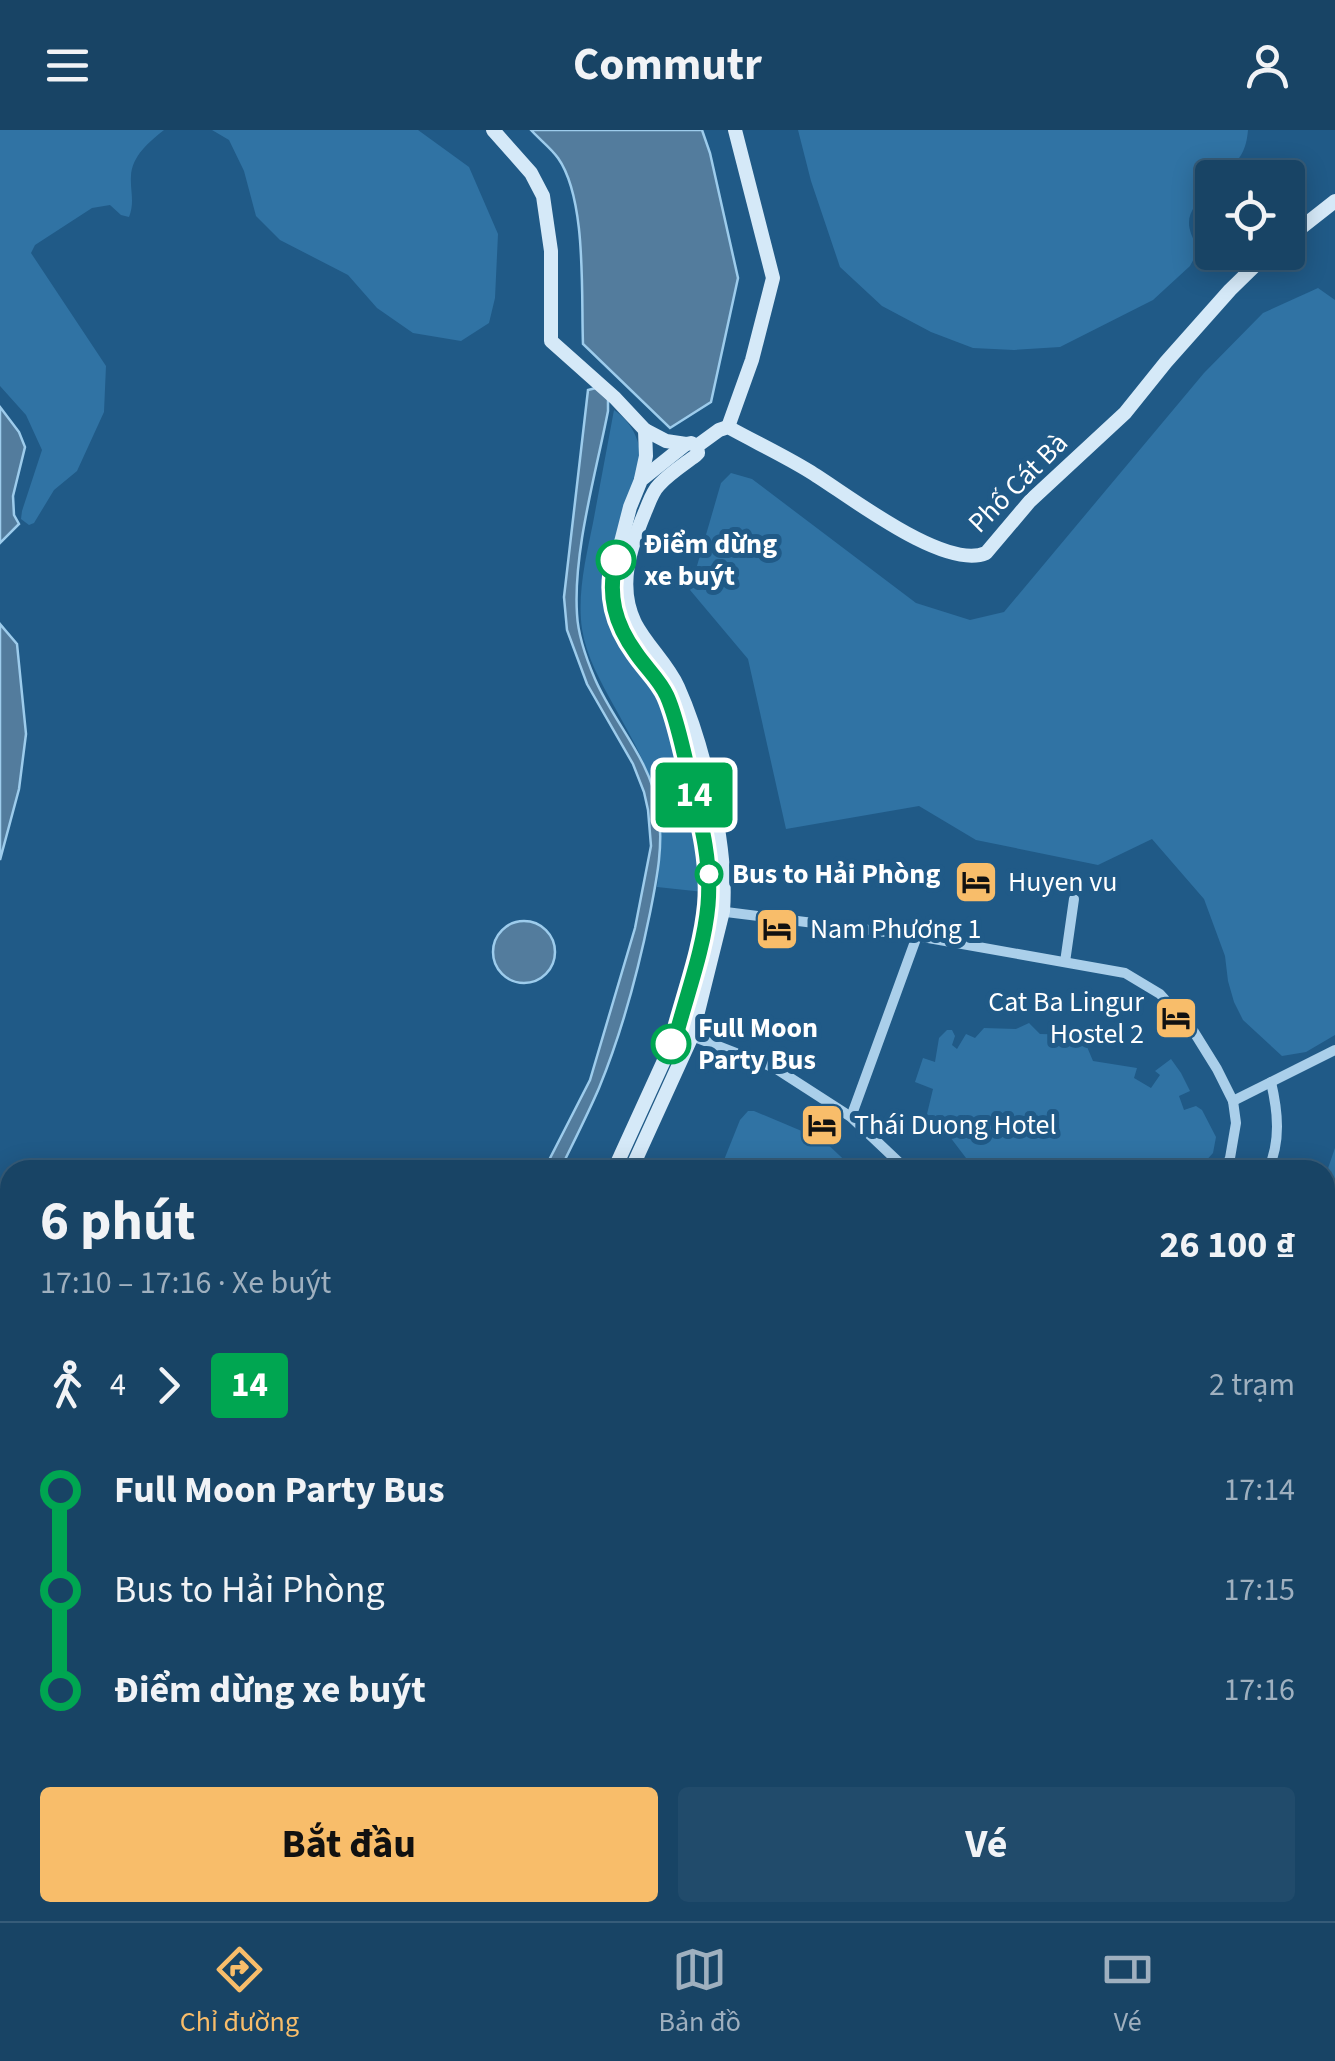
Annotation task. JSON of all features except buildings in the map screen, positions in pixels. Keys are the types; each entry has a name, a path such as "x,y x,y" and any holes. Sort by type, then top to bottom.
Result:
{"main road":[{"path":"494,130 531,173 543,196 551,251 551,341 646,430 666,441 692,445 698,453 656,487 637,531 616,616 634,652 667,695 688,740 715,910 684,1034 635,1160"},
{"path":"641,480 692,445 728,427 752,360 773,278 735,130"},
{"path":"1305,225 1335,201"},
{"name":"Phố Cát Bà","path":"728,427 806,469 919,540 976,557 986,553 1030,501 1125,413 1251,270"},
{"path":"619,598 611,581 641,480 646,430"},
{"path":"641,480 656,487"},
{"path":"619,1160 684,1034"}],"street":[{"path":"1065,962 1074,899"},
{"path":"715,910 917,936 1125,973 1160,994 1194,1032 1233,1100 1236,1123 1229,1160"},
{"path":"851,1116 917,936"},
{"path":"684,1034 775,1068 851,1116 897,1160"},
{"path":"1233,1100 1335,1050"},
{"path":"1271,1082 1278,1142 1272,1160"}],"shaded area":[{"path":"0,130 164,130 134,162 129,217 110,205 92,208 35,245 31,253 106,366 104,412 77,471 54,490 29,525 21,519 22,511 42,450 26,415 0,386"},
{"path":"212,130 418,130 469,167 498,234 495,298 489,323 461,341 413,333 377,308 348,275 280,240 256,216 244,171 229,140"},
{"path":"531,130 702,130 738,278 711,402 670,428 583,344 581,248 574,197 558,158"},
{"path":"798,130 1248,130 1237,160 1195,160 1195,207 1189,222 1195,257 1190,266 1153,300 1060,347 973,348 931,332 882,306 840,267"},
{"path":"1318,288 1335,300 1335,1035 1306,1052 1282,1056 1243,1020 1234,1002 1225,956 1204,899 1152,839 1098,865 976,840 919,806 786,829 748,659 690,590 721,483 731,473 752,479 916,603 970,620 1004,612 1204,373 1263,313"},
{"path":"596,388 608,399 608,411 578,565 578,622 595,679 640,757 654,790 660,848 640,957 607,1067 565,1160 549,1160 590,1080 635,928 651,846 644,792 633,764 587,684 567,630 564,597 588,390"},
{"path":"0,407 25,447 13,496 14,515 19,524 0,543"},
{"path":"614,410 632,429 641,454 652,462 606,592 622,610 647,657 674,694 712,830 716,858 713,893 657,887 660,834 654,792 639,752 595,669 584,639 583,576"},
{"path":"0,624 17,644 26,734 19,789 0,860"},
{"path":"524,921 546,930 555,952 546,974 524,983 502,974 493,952 502,930"},
{"path":"1029,1023 1040,1034 1082,1035 1093,1061 1137,1068 1134,1078 1151,1088 1160,1075 1155,1071 1171,1059 1190,1091 1179,1096 1184,1110 1196,1106 1202,1110 1216,1137 1213,1153 1207,1160 964,1160 947,1133 948,1128 939,1118 934,1121 927,1114 933,1089 915,1082 923,1058 935,1062 939,1038 947,1030 952,1030 952,1045 957,1049 966,1034 975,1038 984,1028 1016,1029"},
{"path":"748,1111 754,1111 823,1140 844,1160 724,1160 740,1120"}],"bus line":[{"name":"14","path":"616,560 611,581 616,616 634,652 667,695 707,846 708,909 671,1044"}],"place":[{"name":"Điểm dừng xe buýt","path":"616,560"},
{"name":"Bus to Hải Phòng","path":"709,874"},
{"name":"Huyen vu","path":"976,882"},
{"name":"Nam Phương 1","path":"777,929"},
{"name":"Cat Ba Lingur Hostel 2","path":"1176,1018"},
{"name":"Full Moon Party Bus","path":"671,1044"},
{"name":"Thái Duong Hotel","path":"822,1125"}]}
